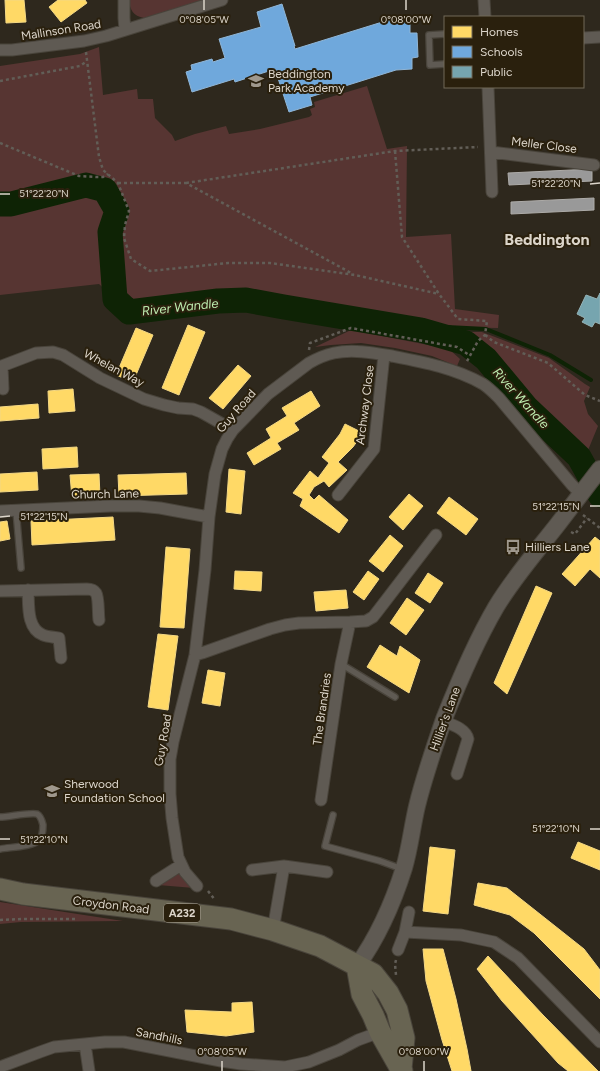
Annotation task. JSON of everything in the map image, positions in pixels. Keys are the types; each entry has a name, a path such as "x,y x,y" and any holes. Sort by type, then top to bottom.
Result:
{"highway":[{"name":"Croydon Road","path":"0,889 23,894 231,919 273,930 320,946 373,974 388,993 397,1010 404,1038 401,1070"},
{"name":"Croydon Road","path":"357,966 362,994 380,1032 401,1070"}],"main road":[{"name":"Hillier's Lane","path":"357,966 367,952 384,920 403,869 417,806 428,768 463,672 478,641 496,607 526,564 600,469"}],"street":[{"path":"124,0 125,30"},
{"name":"Mallinson Road","path":"0,50 12,50 84,41 106,36 222,0"},
{"path":"484,0 485,16"},
{"path":"584,38 600,37"},
{"path":"488,88 492,192"},
{"name":"Meller Close","path":"491,149 594,164"},
{"name":"Whelan Way","path":"3,389 2,366 36,353 53,352 63,355 100,378 144,399 164,406 193,409 233,430"},
{"name":"Guy Road","path":"195,885 181,865 176,850 170,794 170,759 195,655 205,570 209,517 215,474 227,439 233,430 268,394 308,364 334,353 362,352 384,355 444,368 482,384 499,398 567,480 581,494"},
{"name":"Archway Close","path":"338,495 374,450 384,355"},
{"name":"Church Lane","path":"0,511 139,506 160,508 209,517"},
{"path":"195,655 285,625 299,623 366,621 373,617 436,535"},
{"path":"28,590 30,619 33,626 43,635 59,638 60,658"},
{"path":"0,591 92,590 96,593 99,620"},
{"name":"The Brandries","path":"321,800 341,664 350,622"},
{"path":"444,721 459,728 467,735 468,739 457,774"},
{"path":"156,881 181,865"},
{"path":"273,930 284,866"},
{"path":"252,870 284,866 327,872"},
{"path":"398,950 405,932 409,912"},
{"path":"405,932 461,935 494,942 518,958 600,1042"},
{"name":"Sandhills","path":"0,1067 54,1047 106,1042 124,1042 220,1061 272,1066 291,1066 309,1062 380,1032"},
{"path":"85,1044 89,1071"}],"lane":[{"path":"444,34 429,34 430,65 444,64"},
{"path":"16,510 21,568"},
{"path":"341,664 395,697"},
{"path":"0,817 38,814 41,817 43,831 39,840 28,845 0,849"},
{"path":"333,815 325,846 403,869"}],"path":[{"path":"84,41 88,61 99,157 103,170 118,183 130,211 125,224 124,238 131,260 150,271 228,263 270,263 355,275 439,294"},
{"path":"0,81 80,66 88,61"},
{"path":"0,143 79,176 103,177 108,174"},
{"path":"118,183 186,183 395,151 491,149"},
{"path":"308,364 310,343 350,328 457,347 470,355 478,342 485,335 487,321 458,319 439,294 402,237 395,151"},
{"path":"186,183 355,275"},
{"path":"485,335 494,342 548,363 585,395 600,401"},
{"path":"579,512 600,528"},
{"path":"566,528 574,534 587,518"},
{"path":"195,885 200,880 231,919"},
{"path":"0,920 83,919"},
{"path":"398,950 395,964 398,980"}],"shaded area":[{"path":"129,0 202,0 144,18 137,16 133,12 130,7"},
{"path":"99,47 103,95 137,89 138,99 153,99 155,118 172,135 175,141 226,126 229,134 260,129 309,117 312,115 310,109 315,107 314,102 367,86 387,149 407,146 406,237 451,234 455,309 499,315 498,328 447,327 421,330 246,300 218,301 129,312 99,284 0,295 0,66 80,54"},
{"path":"351,330 449,349 460,359 457,366 432,356 395,348 361,343 315,347"},
{"path":"452,332 482,332 549,358 590,387 584,401 588,414 598,426 586,455 519,392 478,341"},
{"path":"180,873 194,888 158,885"},
{"path":"0,902 123,921 21,922 0,924"}],"building: Homes":[{"path":"5,0 24,0 26,22 6,23"},
{"path":"58,0 85,0 87,3 61,22 49,7"},
{"path":"188,325 205,332 179,395 162,388"},
{"path":"136,328 153,335 133,382 116,375"},
{"path":"238,365 251,376 223,409 209,398"},
{"path":"73,389 75,411 49,413 48,391"},
{"path":"311,391 320,406 294,423 299,430 277,443 281,449 254,465 247,453 271,438 266,429 287,416 282,408"},
{"path":"38,404 39,418 0,421 0,407"},
{"path":"345,424 363,433 353,447 338,462 347,470 329,487 324,481 314,487 309,495 314,500 319,495 348,520 339,533 300,506 303,499 293,493 310,471 318,478 329,463 322,457 340,434"},
{"path":"77,447 78,467 43,469 42,449"},
{"path":"229,469 245,471 241,514 226,512"},
{"path":"37,472 38,490 0,492 0,474"},
{"path":"186,473 187,494 119,496 118,475"},
{"path":"99,474 100,496 72,498 70,475"},
{"path":"409,494 423,506 403,530 389,517"},
{"path":"449,497 478,519 466,535 437,513"},
{"path":"113,517 115,540 32,545 31,521"},
{"path":"7,521 10,539 0,541 0,522"},
{"path":"390,535 403,546 383,572 369,561"},
{"path":"595,537 600,541 600,578 590,569 575,586 562,574"},
{"path":"166,547 190,549 184,628 160,627"},
{"path":"235,571 262,572 261,591 234,589"},
{"path":"368,571 379,579 364,600 353,592"},
{"path":"428,573 443,583 430,603 415,593"},
{"path":"536,586 552,593 507,694 494,683"},
{"path":"346,590 348,608 316,611 314,592"},
{"path":"407,598 424,610 406,635 390,623"},
{"path":"158,634 178,636 168,710 148,707"},
{"path":"380,645 397,656 400,646 420,660 409,693 367,667"},
{"path":"208,670 225,673 220,706 202,703"},
{"path":"578,842 600,851 600,870 571,858"},
{"path":"430,847 455,850 448,914 423,911"},
{"path":"478,883 507,888 584,949 600,970 600,999 534,933 510,915 474,905"},
{"path":"423,949 443,949 456,999 471,1071 452,1071 426,981"},
{"path":"488,956 598,1071 568,1071 558,1063 502,1001 477,969"},
{"path":"252,1002 254,1032 226,1036 187,1032 185,1010 232,1012 232,1003"}],"building: Schools":[{"path":"282,4 295,49 392,19 393,23 410,22 410,33 417,33 418,57 412,58 412,69 396,70 310,97 312,105 289,112 275,69 235,82 234,79 192,92 186,72 192,70 191,65 212,59 213,62 225,58 219,39 261,27 257,12"}],"building: Public":[{"path":"600,293 600,324 595,322 592,327 582,322 585,318 577,314 586,295 597,299"}],"building: Industry":[{"path":"592,169 592,181 509,185 508,173"},
{"path":"594,198 594,210 511,214 511,202"}],"waterway":[{"name":"River Wandle","path":"0,204 11,204 86,185 105,190 117,211 110,232 115,299 129,312 218,301 246,300 421,330 466,343 486,359 526,407 579,457 600,495"},
{"name":"River Wandle","path":"421,330 447,327 486,329 550,355 591,380"}],"place":[{"name":"Beddington Park Academy","path":"256,81"},
{"name":"Hilliers Lane","path":"513,547"},
{"name":"Sherwood Foundation School","path":"52,791"}],"district":[{"name":"Beddington","path":"547,239"}]}
